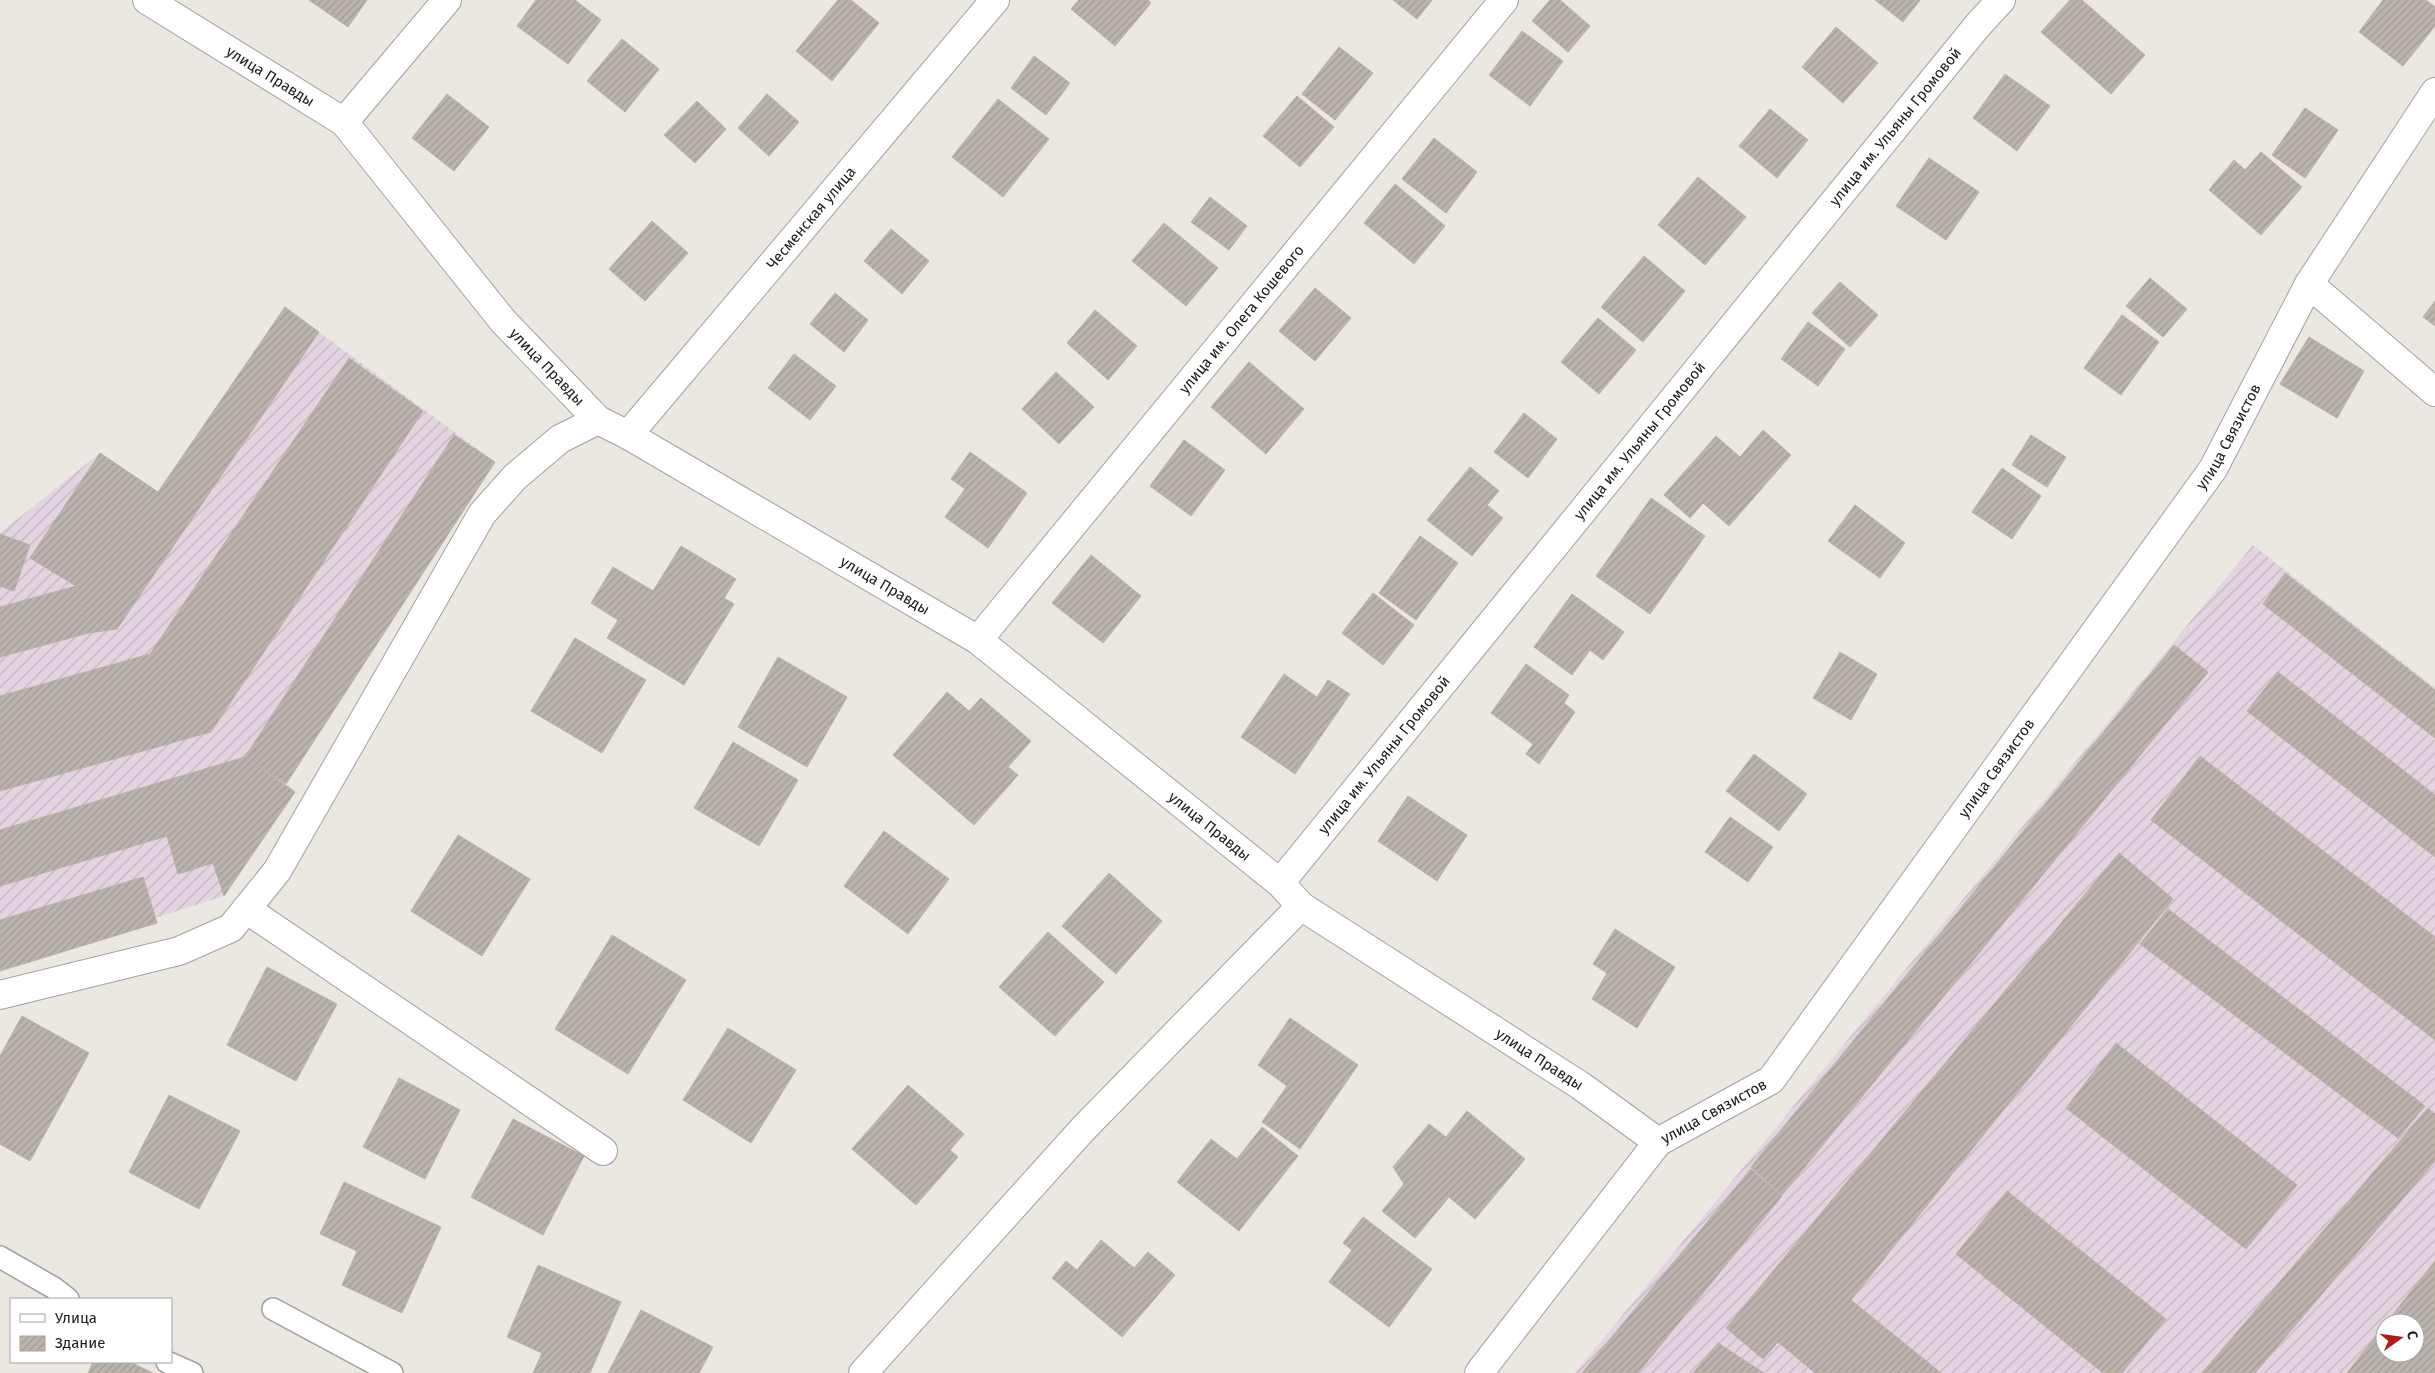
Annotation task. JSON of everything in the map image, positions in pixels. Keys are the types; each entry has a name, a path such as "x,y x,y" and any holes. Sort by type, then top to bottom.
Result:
{"street":[{"name":"улица Правды","path":"147,0 344,122 503,321 598,420 628,435 978,640 1280,883 1301,906 1581,1086 1658,1142"},
{"path":"344,122 447,0"},
{"name":"Чесменская улица","path":"628,435 995,0"},
{"name":"улица им. Олега Кошевого","path":"978,640 1504,0"},
{"name":"улица им. Ульяны Громовой","path":"1280,883 1978,25 2001,0"},
{"name":"улица Связистов","path":"1479,1373 1658,1142 1771,1080 2213,469 2309,284 2435,92"},
{"path":"2309,284 2435,392"},
{"path":"0,995 179,951 231,928 277,871 482,514 514,478 560,439 598,420"},
{"path":"863,1373 1083,1130 1301,906"},
{"path":"246,909 603,1151"}],"lane":[{"path":"0,1257 54,1288 67,1298"},
{"path":"273,1308 392,1373"},
{"path":"169,1363 192,1373"}],"shaded area":[{"path":"285,307 495,462 286,783 295,792 224,896 0,967 0,533 100,453 158,492"},
{"path":"2253,545 2435,688 2435,1373 1575,1373"}],"building":[{"path":"309,0 367,0 348,27"},
{"path":"536,0 575,0 601,20 568,64 517,26"},
{"path":"838,0 851,0 879,23 832,81 796,51"},
{"path":"1079,0 1148,0 1151,3 1115,46 1071,9"},
{"path":"1393,0 1432,0 1417,19"},
{"path":"1550,0 1560,0 1590,26 1568,52 1532,21"},
{"path":"1875,0 1920,0 1903,22"},
{"path":"2070,0 2082,0 2145,55 2111,94 2041,32"},
{"path":"2383,0 2426,0 2435,7 2435,26 2403,66 2359,32"},
{"path":"1836,27 1878,63 1843,103 1802,67"},
{"path":"1522,31 1563,61 1530,106 1489,75"},
{"path":"622,39 659,69 625,112 587,81"},
{"path":"1339,47 1373,73 1335,120 1302,94"},
{"path":"1034,56 1070,83 1046,115 1011,88"},
{"path":"2005,74 2050,106 2017,151 1973,118"},
{"path":"447,94 489,127 454,171 412,138"},
{"path":"767,94 799,122 769,156 738,128"},
{"path":"1297,96 1334,127 1300,167 1263,136"},
{"path":"998,99 1049,139 1003,197 952,157"},
{"path":"697,101 726,129 695,163 664,135"},
{"path":"2305,108 2338,130 2305,178 2272,155"},
{"path":"1770,109 1808,140 1777,178 1739,146"},
{"path":"1434,138 1477,172 1446,213 1402,179"},
{"path":"2261,152 2302,187 2261,235 2209,190 2234,160 2245,170"},
{"path":"1929,158 1979,192 1946,240 1896,206"},
{"path":"1698,177 1746,217 1705,265 1658,225"},
{"path":"1395,184 1445,226 1414,264 1364,223"},
{"path":"1210,197 1247,226 1229,250 1191,222"},
{"path":"652,221 688,253 645,301 609,269"},
{"path":"1164,223 1218,268 1186,306 1132,261"},
{"path":"891,229 929,261 902,294 864,261"},
{"path":"1644,256 1685,291 1643,342 1601,307"},
{"path":"2150,278 2187,309 2163,337 2126,306"},
{"path":"1840,282 1878,315 1850,347 1812,313"},
{"path":"1315,288 1351,318 1315,361 1279,331"},
{"path":"835,293 868,320 844,352 810,324"},
{"path":"2435,301 2435,326 2423,317"},
{"path":"285,307 319,332 117,629 89,633 76,586 30,558 100,453 158,492"},
{"path":"1095,310 1137,346 1108,380 1067,343"},
{"path":"2122,315 2159,342 2121,395 2084,368"},
{"path":"1598,318 1636,350 1599,394 1561,362"},
{"path":"1808,322 1845,349 1818,386 1781,359"},
{"path":"2309,337 2364,371 2337,418 2280,384"},
{"path":"794,354 836,386 810,420 768,388"},
{"path":"349,358 423,411 211,732 0,791 0,696 150,654"},
{"path":"1249,362 1304,409 1266,454 1211,407"},
{"path":"1056,372 1094,407 1059,444 1022,409"},
{"path":"1524,413 1557,439 1528,478 1494,452"},
{"path":"1763,430 1791,455 1729,526 1703,503 1690,518 1664,495 1716,436 1740,457"},
{"path":"454,435 495,462 286,784 245,757"},
{"path":"2031,435 2066,457 2047,487 2012,465"},
{"path":"1184,440 1225,470 1191,516 1150,486"},
{"path":"970,452 1027,493 988,548 945,517 965,489 951,479"},
{"path":"1470,467 1499,491 1487,505 1503,518 1472,556 1427,520"},
{"path":"2002,468 2041,496 2012,539 1972,512"},
{"path":"1651,498 1705,536 1650,614 1596,576"},
{"path":"1855,505 1905,543 1880,578 1828,541"},
{"path":"0,534 30,545 14,591 0,586"},
{"path":"1420,536 1458,563 1416,620 1379,593"},
{"path":"681,546 736,579 724,598 734,604 684,685 607,638 618,620 591,603 613,567 653,591"},
{"path":"1091,555 1141,596 1103,643 1052,603"},
{"path":"2285,573 2435,690 2435,738 2263,604"},
{"path":"76,586 89,633 0,657 0,607"},
{"path":"1373,593 1414,625 1383,665 1342,633"},
{"path":"1572,594 1624,632 1603,660 1590,650 1572,675 1534,647"},
{"path":"575,638 646,680 602,753 531,711"},
{"path":"2174,645 2208,672 1782,1195 1751,1167"},
{"path":"1840,652 1877,674 1851,720 1813,698"},
{"path":"778,657 847,697 807,767 738,727"},
{"path":"1526,664 1569,695 1564,703 1575,712 1539,764 1526,754 1533,744 1491,713"},
{"path":"2278,672 2435,795 2435,857 2247,711"},
{"path":"1284,674 1317,697 1328,680 1350,694 1295,774 1241,737"},
{"path":"947,692 969,711 981,698 1031,741 1008,767 1018,775 974,825 893,755"},
{"path":"733,742 798,780 759,846 694,808"},
{"path":"1754,754 1807,794 1779,831 1726,791"},
{"path":"2200,756 2435,937 2435,1040 2151,820"},
{"path":"245,757 295,792 224,896 213,863 178,874 167,836 0,886 0,830"},
{"path":"1408,796 1467,835 1437,881 1378,841"},
{"path":"1730,817 1773,847 1748,882 1705,852"},
{"path":"884,831 949,879 908,934 844,886"},
{"path":"458,835 530,879 482,956 411,911"},
{"path":"2119,853 2173,899 1851,1300 1941,1373 1815,1373 1778,1342 1763,1359 1726,1328"},
{"path":"1109,873 1162,921 1116,974 1062,926"},
{"path":"143,877 157,923 0,971 0,920"},
{"path":"2168,909 2425,1106 2398,1138 2140,944"},
{"path":"1615,929 1675,967 1637,1028 1592,999 1607,973 1593,964"},
{"path":"1048,932 1104,982 1055,1036 999,987"},
{"path":"612,935 686,980 628,1074 555,1029"},
{"path":"267,967 337,1004 296,1081 227,1045"},
{"path":"22,1016 89,1053 30,1161 0,1144 0,1056"},
{"path":"1290,1018 1358,1065 1300,1149 1262,1122 1287,1086 1258,1065"},
{"path":"728,1028 796,1070 751,1143 683,1100"},
{"path":"2116,1043 2297,1185 2246,1249 2066,1108"},
{"path":"399,1078 460,1110 425,1179 363,1147"},
{"path":"908,1085 964,1134 950,1150 958,1157 916,1205 852,1149"},
{"path":"169,1095 240,1131 199,1209 129,1172"},
{"path":"2428,1108 2435,1114 2435,1161 2255,1373 2202,1373"},
{"path":"1467,1111 1525,1159 1475,1219 1449,1197 1415,1238 1382,1211 1404,1184 1393,1167 1429,1124 1446,1137"},
{"path":"513,1119 584,1156 543,1235 471,1197"},
{"path":"1262,1127 1298,1156 1239,1231 1177,1182 1211,1139 1237,1159"},
{"path":"1751,1169 1782,1196 1638,1373 1582,1373"},
{"path":"344,1182 441,1227 402,1313 342,1285 357,1251 320,1234"},
{"path":"2007,1191 2166,1319 2122,1373 2103,1373 1956,1254"},
{"path":"1363,1217 1432,1269 1389,1327 1329,1282 1352,1250 1343,1243"},
{"path":"1101,1240 1134,1268 1148,1252 1175,1275 1122,1337 1052,1278 1066,1261 1077,1270"},
{"path":"2435,1261 2435,1373 2347,1373 2375,1337 2375,1363 2425,1363 2425,1313 2394,1313"},
{"path":"538,1265 621,1302 590,1373 533,1373 542,1353 507,1337"},
{"path":"641,1310 713,1347 699,1373 608,1373"},
{"path":"1718,1343 1764,1373 1693,1373"},
{"path":"93,1363 132,1363 153,1373 88,1373"}]}
